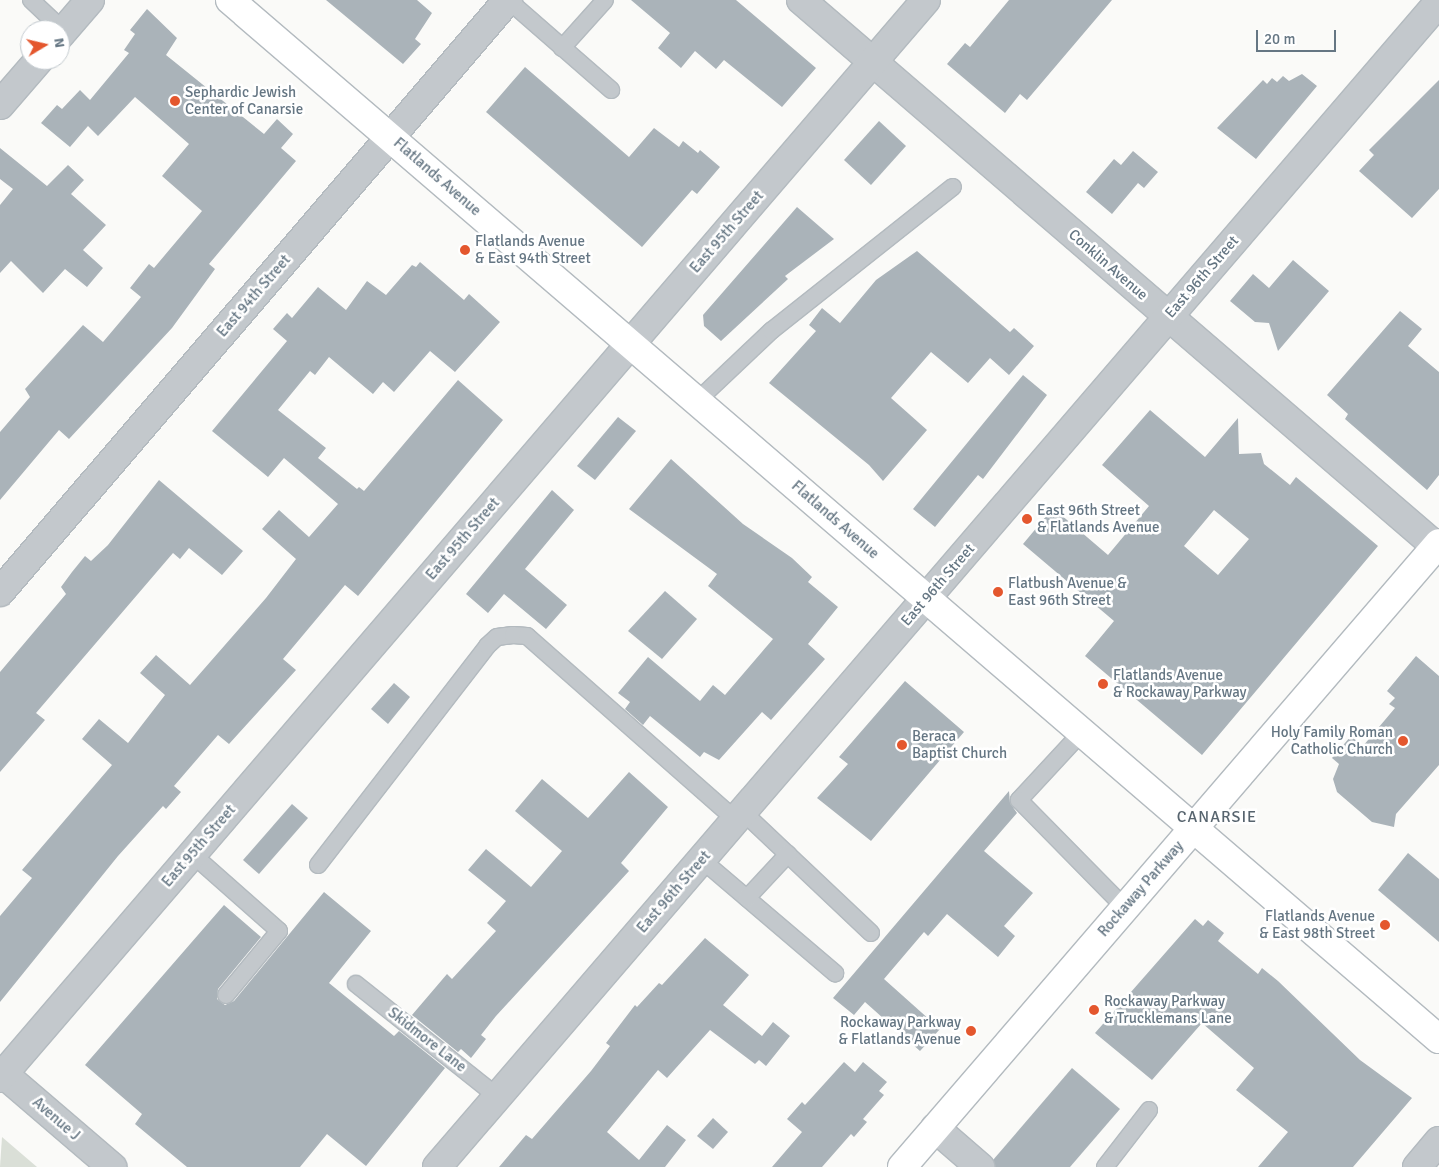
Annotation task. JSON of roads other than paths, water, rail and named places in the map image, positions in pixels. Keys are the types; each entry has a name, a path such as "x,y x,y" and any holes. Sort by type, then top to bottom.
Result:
{"main road":[{"name":"Flatlands Avenue","path":"230,0 1439,1039"},
{"name":"Rockaway Parkway","path":"902,1167 1438,547"}],"street":[{"path":"70,24 90,0"},
{"name":"East 94th Street","path":"0,592 508,0"},
{"name":"Conklin Avenue","path":"801,0 1438,547"},
{"name":"East 95th Street","path":"1,1074 926,0"},
{"name":"East 96th Street","path":"437,1167 1439,2"},
{"path":"0,105 30,70"},
{"name":"Avenue J","path":"1,1074 112,1167"},
{"path":"935,1128 980,1167"},
{"path":"1417,1167 1439,1141"}],"lane":[{"path":"31,0 50,20"},
{"path":"508,0 611,90"},
{"path":"562,48 605,0"},
{"path":"696,401 771,331 954,188"},
{"path":"318,865 487,646 497,638 513,635 527,636 740,816 788,854 871,934"},
{"path":"1082,732 1019,800 1125,908"},
{"path":"192,854 279,931 226,995"},
{"path":"747,898 788,854"},
{"path":"702,860 835,974"},
{"name":"Skidmore Lane","path":"356,984 498,1097"},
{"path":"1105,1167 1149,1110"}],"place":[{"name":"Sephardic Jewish Center of Canarsie","path":"175,101"},
{"name":"Flatlands Avenue & East 94th Street","path":"465,250"},
{"name":"East 96th Street & Flatlands Avenue","path":"1027,519"},
{"name":"Flatbush Avenue & East 96th Street","path":"998,592"},
{"name":"Flatlands Avenue & Rockaway Parkway","path":"1103,684"},
{"name":"Holy Family Roman Catholic Church","path":"1403,741"},
{"name":"Beraca Baptist Church","path":"902,745"},
{"name":"Flatlands Avenue & East 98th Street","path":"1385,925"},
{"name":"Rockaway Parkway & Trucklemans Lane","path":"1094,1010"},
{"name":"Rockaway Parkway & Flatlands Avenue","path":"971,1031"}],"district":[{"name":"CANARSIE","path":"1217,817"}]}
